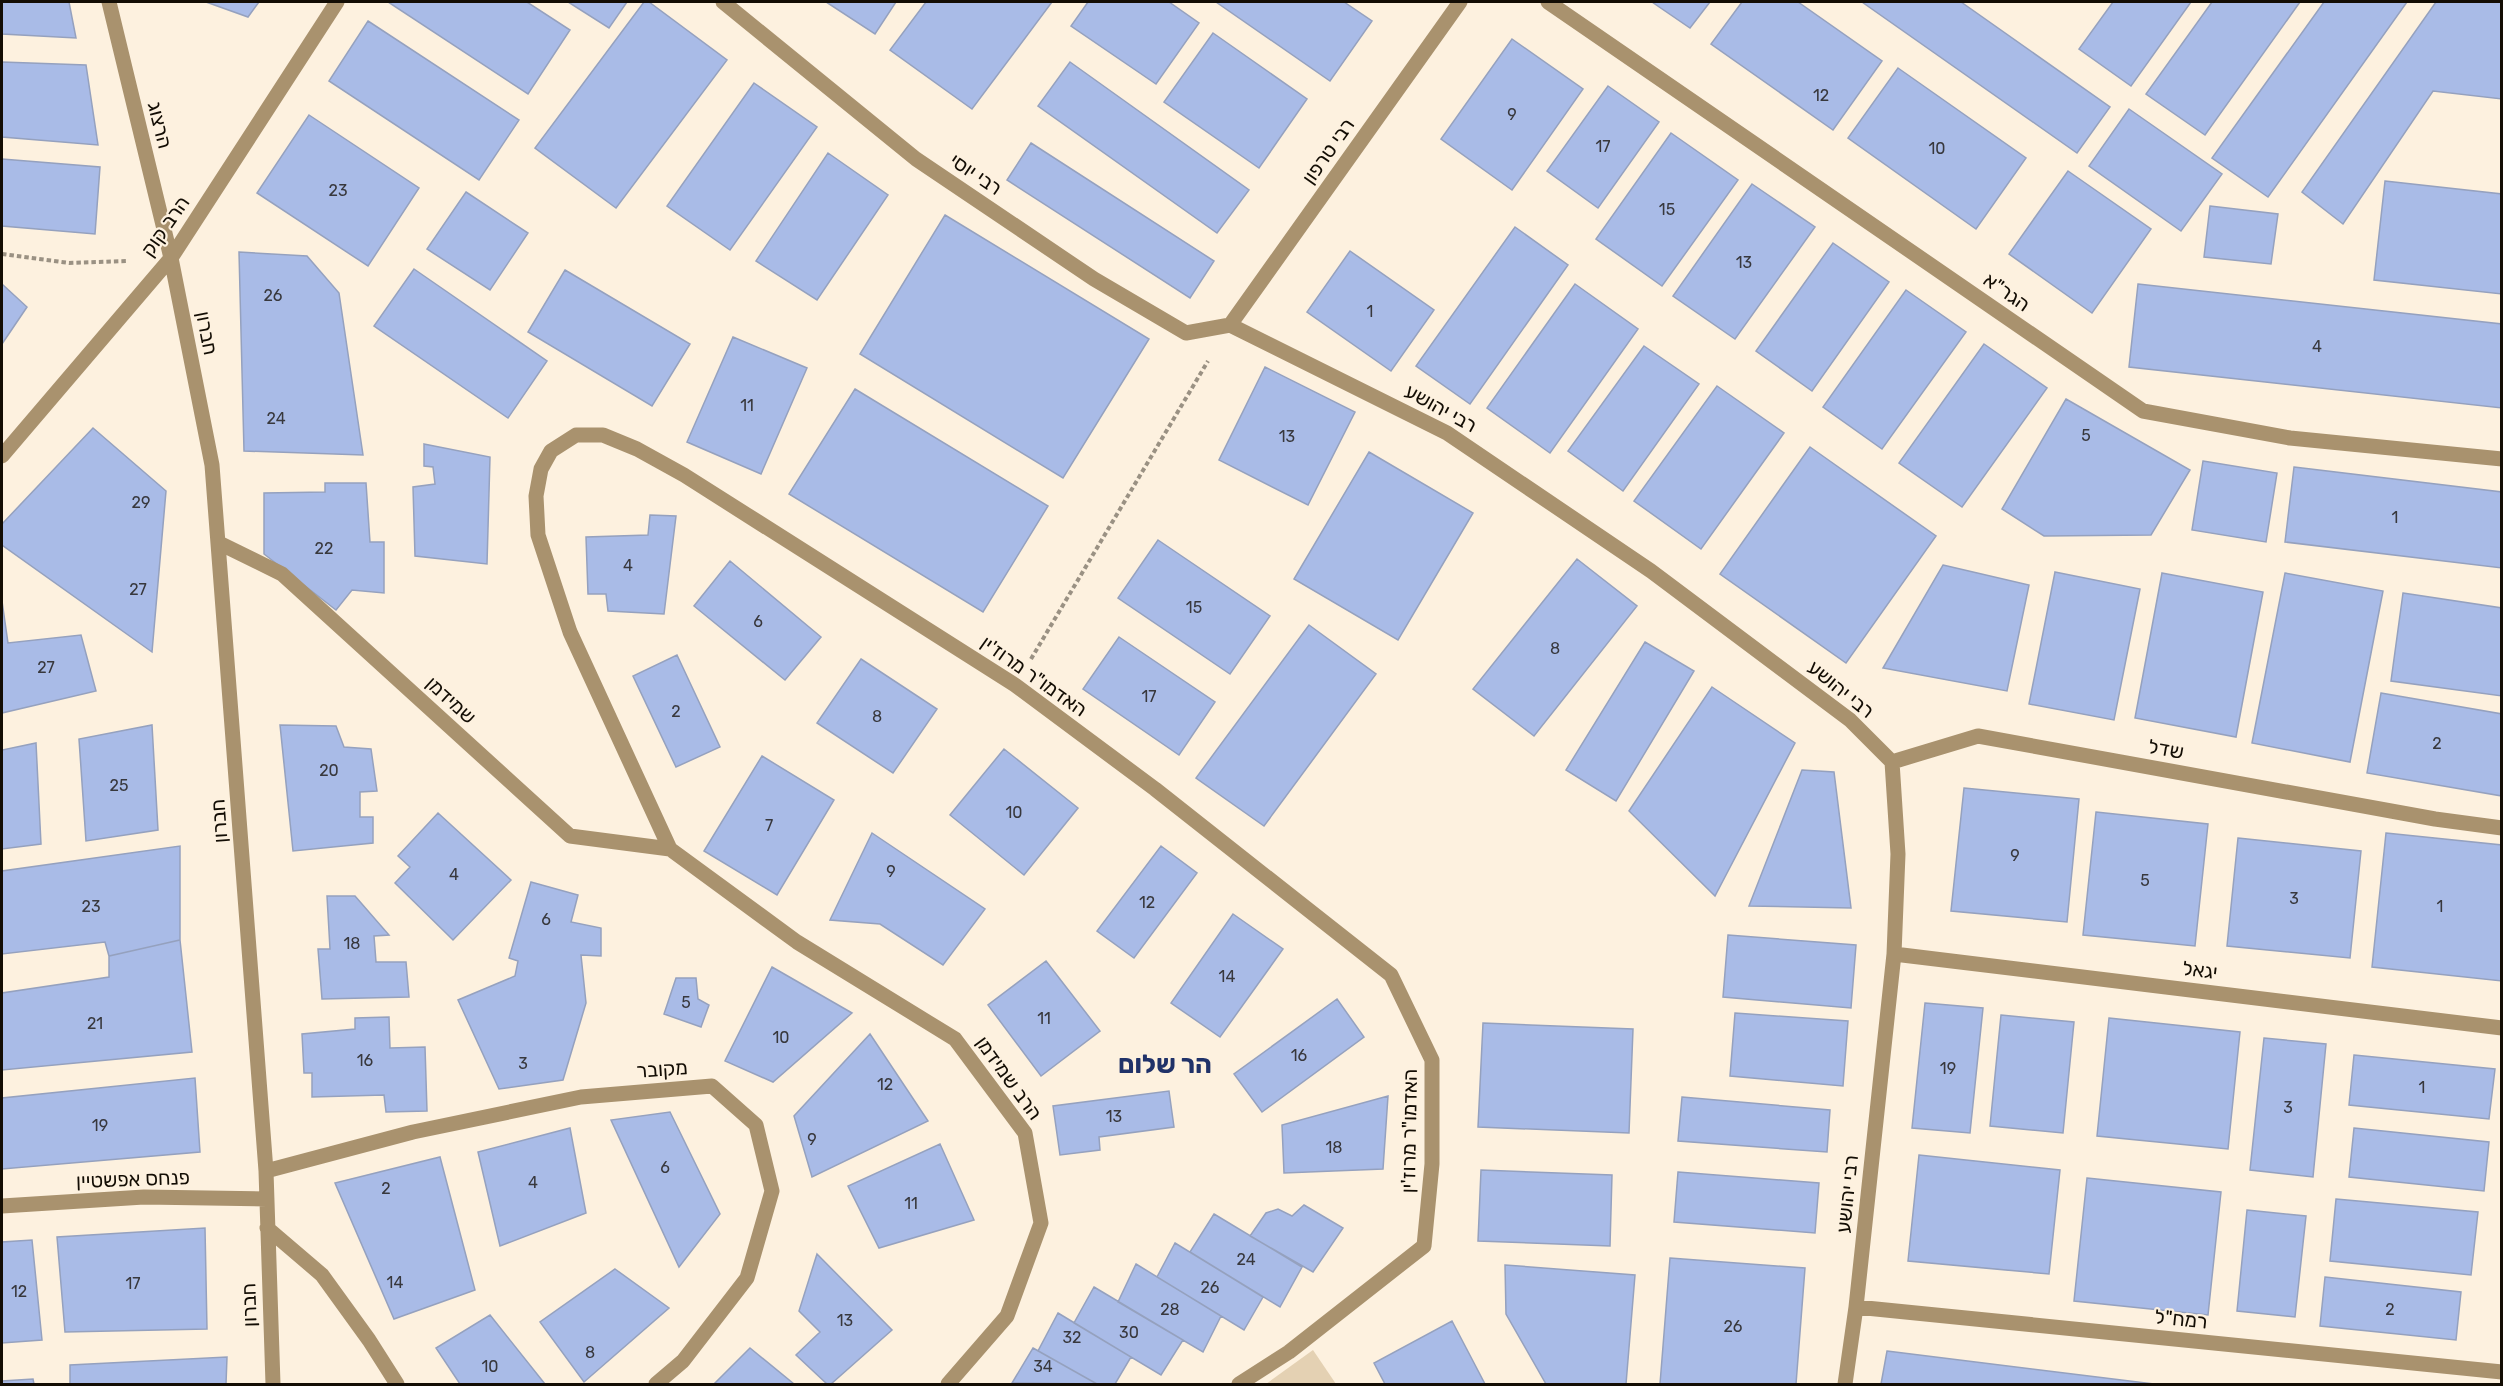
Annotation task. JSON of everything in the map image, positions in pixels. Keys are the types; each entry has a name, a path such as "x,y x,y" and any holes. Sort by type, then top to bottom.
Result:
{"street":[{"name":"הרצוג","path":"109,2 171,258"},
{"name":"הרב קוק","path":"2,456 171,258 337,2"},
{"name":"רבי יוסי","path":"723,2 916,159 1094,279 1186,333 1230,325"},
{"name":"רבי טרפון","path":"1230,325 1460,2"},
{"name":"הגר\"א","path":"1548,2 2143,411 2290,438 2502,459"},
{"name":"חברון","path":"171,258 212,465 266,1171 273,1384"},
{"name":"רבי יהושע","path":"1230,325 1447,433 1651,571 1850,720 1892,762 1898,854 1894,954 1856,1307 1845,1384"},
{"name":"האדמו\"ר מרוז'ין","path":"670,849 570,632 538,535 536,496 541,469 550,452 576,435 603,435 637,449 684,475 1015,685 1155,789 1391,975 1432,1060 1432,1164 1424,1246 1289,1352 1239,1384"},
{"name":"שמידמן","path":"219,543 282,574 570,836 670,849"},
{"name":"שדל","path":"1892,762 1978,736 2434,819 2502,828"},
{"name":"הרב שמידמן","path":"670,849 797,942 955,1040 1025,1133 1041,1223 1007,1316 948,1384"},
{"name":"יגאל","path":"1894,954 2502,1028"},
{"name":"מקובר","path":"266,1171 413,1132 581,1096 712,1086 756,1125 772,1191 747,1278 683,1361 656,1384"},
{"name":"פנחס אפשטיין","path":"2,1206 144,1197 267,1198"},
{"path":"267,1228 321,1275 369,1340 397,1384"},
{"name":"רמח\"ל","path":"1856,1307 2502,1372"}],"path":[{"path":"2,254 69,263 171,258"},
{"path":"1015,685 1230,325"}],"shaded area":[{"path":"1313,1350 1336,1384 1266,1384"}],"building":[{"path":"2,2 69,2 76,38 2,34"},
{"path":"206,2 259,2 248,17"},
{"path":"388,2 527,2 570,30 528,94"},
{"path":"568,2 627,2 609,28"},
{"path":"644,2 649,2 727,60 616,208 535,148"},
{"path":"826,2 896,2 875,34"},
{"path":"926,2 1052,2 972,109 890,50"},
{"path":"1088,2 1169,2 1199,23 1156,84 1071,26"},
{"path":"1216,2 1344,2 1372,21 1330,81"},
{"path":"1652,2 1710,2 1690,28"},
{"path":"1742,2 1798,2 1882,61 1833,130 1711,44"},
{"path":"1862,2 1961,2 2110,107 2077,153"},
{"path":"2113,2 2191,2 2131,86 2079,49"},
{"path":"2212,2 2300,2 2205,135 2146,94"},
{"path":"2324,2 2407,2 2268,197 2212,158"},
{"path":"2436,2 2502,2 2502,99 2433,91 2343,224 2302,192"},
{"path":"368,21 519,120 479,180 329,81"},
{"path":"1213,33 1307,99 1259,168 1164,102"},
{"path":"1512,39 1583,89 1512,190 1441,139"},
{"path":"2,62 86,65 98,145 2,137"},
{"path":"1070,62 1249,190 1217,233 1038,106"},
{"path":"1898,68 2026,158 1976,229 1848,138"},
{"path":"754,83 817,127 730,250 667,206"},
{"path":"1608,86 1659,122 1598,208 1547,171"},
{"path":"2129,109 2222,174 2181,231 2089,166"},
{"path":"309,115 419,188 368,266 257,193"},
{"path":"1671,133 1738,180 1662,286 1596,239"},
{"path":"1031,143 1214,261 1190,298 1007,180"},
{"path":"828,153 888,195 817,300 756,261"},
{"path":"2,159 100,167 95,234 2,226"},
{"path":"2068,171 2151,229 2092,313 2009,254"},
{"path":"2385,181 2502,194 2502,294 2374,280"},
{"path":"1752,184 1815,227 1735,339 1673,296"},
{"path":"466,192 528,233 490,290 427,249"},
{"path":"2210,206 2278,214 2271,264 2204,257"},
{"path":"945,215 1149,339 1063,478 860,354"},
{"path":"1515,227 1568,265 1470,404 1416,366"},
{"path":"1833,243 1889,282 1812,391 1756,351"},
{"path":"1350,251 1434,310 1391,371 1307,312"},
{"path":"239,252 307,256 339,293 363,455 244,451"},
{"path":"414,269 547,361 508,418 374,326"},
{"path":"565,270 690,344 652,406 528,332"},
{"path":"2,284 27,307 2,344"},
{"path":"1575,284 1638,329 1550,453 1487,408"},
{"path":"2138,284 2502,324 2502,408 2129,367"},
{"path":"1906,290 1966,332 1882,449 1823,407"},
{"path":"733,337 807,368 761,474 687,442"},
{"path":"1984,344 2047,388 1962,507 1899,463"},
{"path":"1644,346 1699,384 1623,491 1568,451"},
{"path":"1265,367 1355,412 1308,505 1219,460"},
{"path":"1717,386 1784,433 1701,549 1634,501"},
{"path":"855,389 1048,506 983,612 789,494"},
{"path":"2066,399 2190,470 2151,535 2044,536 2002,509"},
{"path":"93,428 166,491 152,652 2,545 2,524"},
{"path":"424,444 490,457 487,564 415,556 413,487 435,484 433,467 424,466"},
{"path":"1810,447 1936,536 1846,663 1720,574"},
{"path":"1369,452 1473,513 1398,640 1294,579"},
{"path":"2203,461 2277,473 2266,542 2192,530"},
{"path":"2294,467 2502,492 2502,568 2285,542"},
{"path":"325,483 366,483 370,542 384,542 384,593 352,590 336,610 264,554 264,493 325,492"},
{"path":"650,515 676,516 664,614 608,611 606,594 588,594 586,537 648,535"},
{"path":"1158,540 1270,616 1230,674 1118,598"},
{"path":"1577,559 1637,606 1534,736 1473,689"},
{"path":"730,561 821,637 785,680 694,606"},
{"path":"1943,565 2029,585 2007,691 1883,668"},
{"path":"2055,572 2140,589 2114,720 2029,704"},
{"path":"2162,573 2263,592 2236,737 2135,718"},
{"path":"2285,573 2383,591 2350,762 2252,743"},
{"path":"2403,593 2502,608 2502,696 2391,681"},
{"path":"2,601 8,643 81,635 96,691 2,713"},
{"path":"1309,625 1376,674 1264,826 1196,778"},
{"path":"1119,637 1215,702 1179,755 1083,689"},
{"path":"1645,642 1694,671 1616,801 1566,770"},
{"path":"677,655 720,747 676,767 633,676"},
{"path":"861,659 937,709 893,773 817,723"},
{"path":"1712,687 1795,743 1715,896 1629,811"},
{"path":"2381,693 2502,714 2502,796 2367,773"},
{"path":"152,725 158,830 86,841 79,739"},
{"path":"280,725 336,726 344,747 371,749 377,791 360,792 360,817 373,817 373,843 293,851"},
{"path":"36,743 41,844 2,849 2,750"},
{"path":"1004,749 1078,808 1024,875 950,815"},
{"path":"762,756 834,800 777,895 704,851"},
{"path":"1802,770 1834,772 1851,908 1749,906"},
{"path":"1964,788 2079,799 2067,922 1951,911"},
{"path":"2096,812 2208,824 2195,946 2083,935"},
{"path":"438,813 511,880 453,940 395,883 410,867 398,856"},
{"path":"872,833 985,909 943,965 880,924 830,920"},
{"path":"2386,833 2502,845 2502,981 2372,967"},
{"path":"2238,838 2361,851 2350,958 2227,946"},
{"path":"180,846 180,940 109,956 105,942 2,954 2,871"},
{"path":"1161,846 1197,873 1134,958 1097,931"},
{"path":"531,882 578,895 571,922 601,928 601,956 581,955 586,1003 563,1080 499,1089 458,1000 515,976 518,961 509,958"},
{"path":"327,896 355,896 389,935 374,936 376,962 406,962 409,997 322,999 318,949 330,949"},
{"path":"1233,914 1283,949 1220,1037 1171,1003"},
{"path":"1728,935 1856,945 1851,1008 1723,997"},
{"path":"180,940 192,1052 2,1070 2,993 109,977 109,956"},
{"path":"1046,961 1100,1031 1041,1076 988,1005"},
{"path":"772,967 852,1013 773,1082 725,1061"},
{"path":"676,978 696,978 698,999 709,1005 701,1027 664,1014"},
{"path":"1337,999 1364,1037 1262,1112 1234,1074"},
{"path":"1925,1003 1983,1008 1970,1133 1912,1128"},
{"path":"1735,1013 1848,1021 1843,1086 1730,1076"},
{"path":"2001,1015 2074,1022 2063,1133 1990,1126"},
{"path":"389,1017 390,1048 425,1047 427,1111 386,1112 384,1095 312,1097 312,1073 304,1073 302,1034 355,1029 355,1018"},
{"path":"2109,1018 2240,1032 2228,1149 2097,1136"},
{"path":"1483,1023 1633,1029 1629,1133 1478,1127"},
{"path":"870,1034 928,1121 812,1177 794,1116"},
{"path":"2264,1038 2326,1044 2313,1177 2250,1170"},
{"path":"2354,1055 2495,1069 2489,1119 2349,1105"},
{"path":"195,1078 200,1152 2,1169 2,1098"},
{"path":"1169,1091 1174,1127 1099,1137 1100,1150 1060,1155 1053,1106"},
{"path":"1388,1096 1383,1169 1284,1173 1282,1125"},
{"path":"1682,1097 1830,1110 1827,1152 1678,1141"},
{"path":"670,1112 720,1214 679,1267 611,1120"},
{"path":"570,1128 586,1213 500,1246 478,1152"},
{"path":"2354,1128 2489,1142 2484,1191 2349,1177"},
{"path":"940,1144 974,1220 879,1248 848,1186"},
{"path":"1919,1155 2060,1170 2049,1274 1908,1261"},
{"path":"440,1157 475,1290 394,1319 335,1183"},
{"path":"1481,1170 1612,1175 1610,1246 1478,1241"},
{"path":"1678,1172 1819,1183 1815,1233 1674,1222"},
{"path":"2087,1178 2221,1192 2208,1315 2074,1301"},
{"path":"2336,1199 2478,1212 2471,1275 2330,1261"},
{"path":"1304,1205 1343,1228 1313,1272 1250,1236 1266,1213 1278,1209 1292,1216"},
{"path":"2247,1210 2306,1216 2295,1317 2237,1311"},
{"path":"1214,1214 1302,1267 1280,1307 1190,1252"},
{"path":"205,1228 207,1329 65,1332 57,1237"},
{"path":"32,1240 42,1340 2,1343 2,1242"},
{"path":"1175,1243 1263,1297 1244,1330 1157,1277"},
{"path":"817,1254 892,1330 831,1384 827,1384 796,1355 820,1332 799,1311"},
{"path":"1670,1258 1805,1268 1796,1384 1660,1384"},
{"path":"1136,1264 1221,1316 1203,1352 1118,1302"},
{"path":"1505,1265 1635,1275 1626,1384 1546,1384 1506,1314"},
{"path":"615,1269 669,1308 584,1382 540,1322"},
{"path":"2325,1277 2461,1292 2456,1340 2320,1326"},
{"path":"1094,1287 1183,1340 1161,1375 1074,1323"},
{"path":"1058,1313 1131,1357 1115,1384 1097,1384 1038,1351"},
{"path":"490,1315 545,1384 460,1384 436,1348"},
{"path":"1452,1321 1485,1384 1385,1384 1374,1363"},
{"path":"750,1348 794,1384 714,1384"},
{"path":"1033,1348 1097,1384 1012,1383"},
{"path":"1887,1351 2154,1384 1881,1384"},
{"path":"227,1357 226,1384 70,1384 70,1365"},
{"path":"33,1379 34,1384 2,1384 2,1381"}],"district":[{"name":"הר שלום","path":"1165,1064"}]}
